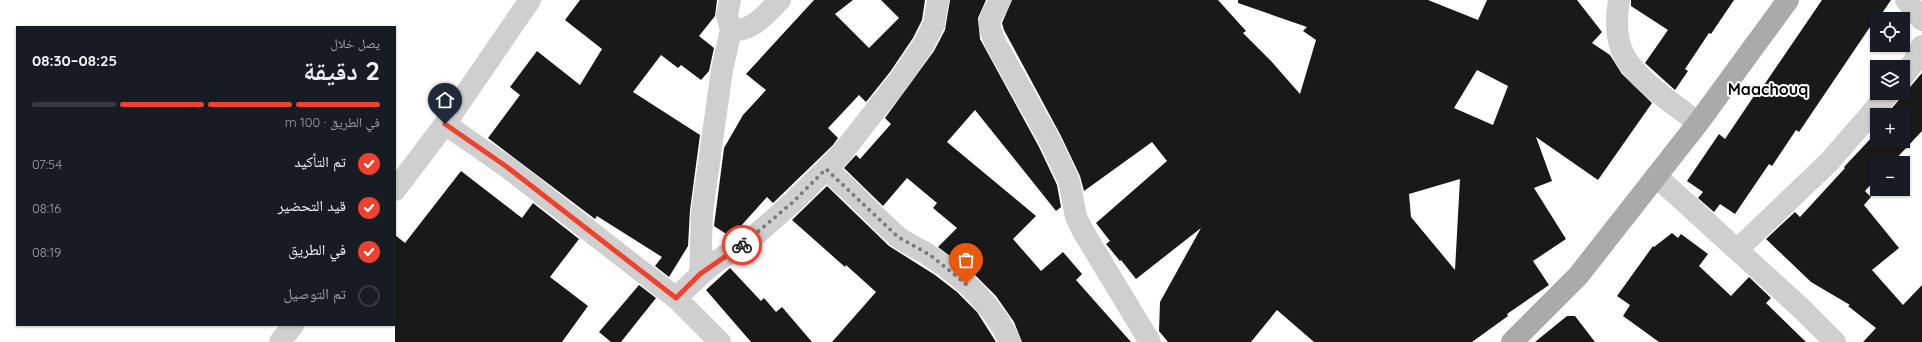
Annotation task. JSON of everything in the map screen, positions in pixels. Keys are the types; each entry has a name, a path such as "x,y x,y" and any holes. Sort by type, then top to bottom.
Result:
{"main road":[{"path":"1512,342 1578,276 1698,123 1788,0"}],"street":[{"path":"396,189 445,124 530,0"},
{"path":"700,274 702,212 722,70 732,30 727,15 730,0"},
{"path":"732,30 739,32 755,24 780,0"},
{"path":"676,298 700,274 751,239 793,202 852,141 900,79 924,44 934,24 938,0"},
{"path":"1000,0 988,22 995,42 1050,141 1069,181 1076,217 1084,233 1150,342"},
{"path":"1619,0 1617,35 1624,57 1641,77 1698,123"},
{"path":"1906,0 1922,20"},
{"path":"1910,67 1922,46"},
{"path":"1737,250 1829,162 1883,100"},
{"path":"445,124 507,167 676,298 720,342"},
{"path":"826,169 898,237 930,255 956,274 986,302 1010,342"},
{"path":"1656,176 1834,342"},
{"path":"280,342 291,326"}],"building":[{"path":"580,0 717,0 715,16 699,36 714,48 709,71 701,80 681,65 678,68 661,55 633,92 700,135 690,210 688,246 669,277 655,266 662,257 597,216 595,219 488,138 520,95 510,87 537,51 580,85 602,49 565,20"},
{"path":"814,0 853,0 835,14 869,48 899,18 881,0 925,0 922,20 913,38 890,72 866,102 859,95 828,128 838,138 833,145 773,203 767,197 731,237 714,226 724,148 743,115 766,90 746,74"},
{"path":"950,0 986,0 978,18 980,39 1039,147 1057,185 1061,207 1056,211 975,110 947,142 1036,216 1013,239 1041,271 1063,252 1082,274 1076,280 1131,342 1022,342 1014,322 996,296 974,274 938,247 957,228 933,208 937,203 907,178 883,206 844,168 856,155 860,159 891,124 885,118 934,51 945,30"},
{"path":"1012,0 1218,0 1246,31 1243,33 1271,61 1300,94 1316,40 1303,31 1307,27 1238,3 1238,0 1428,0 1478,20 1487,0 1577,0 1602,32 1592,43 1610,55 1622,74 1652,103 1598,180 1536,137 1552,181 1534,188 1566,239 1533,261 1549,285 1507,314 1508,316 1472,342 1314,342 1277,310 1251,342 1168,342 1159,331 1160,302 1201,228 1136,279 1106,244 1110,241 1096,223 1167,161 1152,142 1084,191 1080,176 1061,136 1004,30 1002,23","holes":["1477,70 1508,86 1493,125 1454,108","1460,179 1455,270 1411,217 1409,194"]},
{"path":"1631,0 1734,0 1711,34 1709,33 1685,69 1688,71 1675,90 1645,63 1668,30 1631,6"},
{"path":"1822,0 1891,0 1883,12 1870,12 1870,27 1799,132 1796,130 1772,166 1769,164 1735,214 1720,204 1714,212 1698,198 1703,192 1687,181 1719,134 1725,139 1760,87 1762,88"},
{"path":"1922,73 1922,131 1910,144 1910,108 1892,108 1899,100 1910,100 1910,87"},
{"path":"1870,139 1870,148 1906,148 1899,156 1870,156 1870,186 1865,191 1871,197 1864,205 1899,248 1872,270 1903,305 1922,285 1922,342 1863,342 1876,328 1848,306 1850,305 1811,282 1766,239 1795,212 1800,217 1845,168 1844,167"},
{"path":"461,171 522,218 533,203 579,239 550,277 588,306 562,342 395,342 396,236 405,243"},
{"path":"827,186 889,246 935,275 957,292 977,312 996,342 832,342 876,292 792,220"},
{"path":"1672,233 1678,238 1681,234 1708,254 1699,266 1731,296 1749,277 1771,298 1766,303 1806,342 1659,342 1623,316 1630,305 1617,296 1653,246 1654,247"},
{"path":"730,268 761,301 764,298 776,312 782,307 812,342 751,342 706,290"},
{"path":"639,285 656,298 621,342 611,342 599,332"},
{"path":"1567,316 1575,316 1595,342 1535,342"}],"way so far":[{"path":"742,245 751,239 793,202 826,169 856,195 898,237 930,255 956,274 966,284"}],"district":[{"name":"Maachouq","path":"1768,89"}],"route":[{"path":"445,124 507,167 676,298 700,274 742,245"}]}
